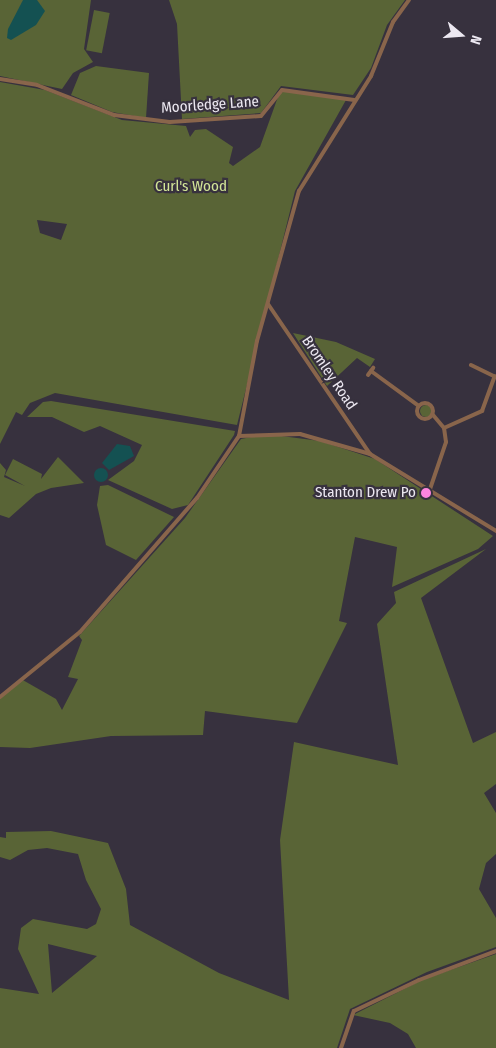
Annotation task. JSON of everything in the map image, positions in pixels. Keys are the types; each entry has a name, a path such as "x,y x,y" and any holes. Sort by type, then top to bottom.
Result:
{"street":[{"path":"0,696 80,632 197,498 239,436 268,304 299,191 354,100 409,0"},
{"name":"Moorledge Lane","path":"0,79 37,85 114,115 170,122 261,116 282,90 354,100"},
{"name":"Bromley Road","path":"268,304 370,454"},
{"path":"444,428 482,411 496,377 471,366"},
{"path":"371,371 419,406 431,404 432,415 444,428 444,456 429,492"},
{"path":"419,406 420,417 432,415"},
{"name":"Bromley Road","path":"239,436 300,434 370,454 496,532"},
{"path":"341,1048 354,1011 419,980 496,951"}],"green space":[{"path":"0,0 91,0 84,49 93,62 73,73 62,89 0,76"},
{"path":"169,0 405,0 387,25 371,68 353,95 281,86 261,113 182,119 177,24"},
{"path":"94,10 110,13 102,53 86,50"},
{"path":"96,66 149,73 146,118 112,112 71,95 80,73"},
{"name":"Curl's Wood","path":"0,82 45,90 122,120 186,126 190,137 195,130 206,129 233,147 229,163 233,166 260,147 279,94 285,91 346,100 295,191 237,425 55,393 30,403 22,415 16,412 0,444","holes":["37,220 67,224 61,240 40,233"]},
{"path":"293,333 336,342 375,359 370,367 357,358 327,386"},
{"path":"51,401 235,431 188,505 172,509 108,480 134,461 142,445 100,426 84,432 52,417 27,417 43,402"},
{"path":"426,405 432,411 426,417 420,411"},
{"path":"266,434 320,441 375,459 493,536 478,549 392,587 397,547 355,537 339,621 347,623 297,723 205,711 203,735 111,736 30,748 0,747 0,699 21,679 56,699 62,710 78,679 68,677 82,640 79,636 185,518 241,439"},
{"path":"58,457 84,483 51,488 36,494 9,518 0,515 0,463 6,470 4,477 25,486 5,475 13,459 42,474 41,479"},
{"path":"108,485 174,517 136,560 106,545 97,505 100,486"},
{"path":"486,549 421,598 473,743 496,732 496,784 484,793 496,813 496,854 486,863 479,889 496,918 496,947 427,972 350,1009 337,1048 0,1048 0,988 39,994 18,949 21,928 33,919 87,929 96,924 101,909 86,880 78,854 47,848 28,850 10,860 0,857 0,837 6,838 6,832 51,831 108,843 126,889 130,925 219,973 289,1000 280,840 294,742 398,765 377,624 396,603 394,592","holes":["48,944 97,956 52,993"]},
{"path":"496,954 496,1048 416,1048 408,1034 390,1023 353,1015 422,980"}],"shaded area":[{"path":"23,0 37,0 45,11 36,25 11,40 7,38 8,29"},
{"path":"117,444 130,446 134,456 109,470 102,463"},
{"path":"101,468 106,470 108,475 106,480 101,482 96,480 94,475 96,470"}],"place":[{"name":"Stanton Drew Po","path":"426,493"}]}
